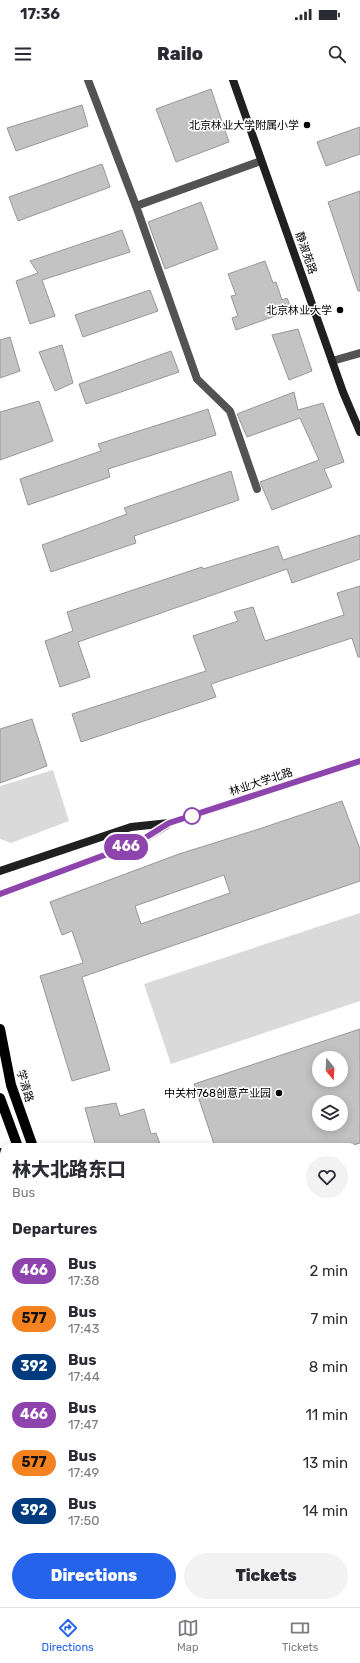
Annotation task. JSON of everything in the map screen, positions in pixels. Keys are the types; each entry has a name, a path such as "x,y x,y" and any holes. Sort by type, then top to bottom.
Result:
{"main road":[{"name":"学清路","path":"0,1030 11,1085 33,1143"},
{"path":"0,1098 17,1143"}],"street":[{"path":"88,80 136,206 197,379 230,411 257,489"},
{"name":"静淑苑路","path":"233,80 332,361 360,432"},
{"path":"136,206 261,160"},
{"path":"332,361 360,353"},
{"name":"林业大学北路","path":"0,871 131,827 169,823 360,761"},
{"name":"林业大学北路","path":"0,894 137,843 169,823"}],"shaded area":[{"path":"53,770 69,821 11,843 0,839 0,786"},
{"path":"360,913 360,1001 171,1064 144,984"}],"building":[{"path":"211,89 229,142 176,162 156,109"},
{"path":"82,105 88,126 16,151 7,128"},
{"path":"360,127 360,154 326,166 317,142"},
{"path":"102,164 110,187 18,221 9,197"},
{"path":"360,191 360,291 358,291 328,202"},
{"path":"201,202 218,249 165,269 148,222"},
{"path":"122,230 130,252 42,280 55,316 30,324 16,281 38,273 30,261"},
{"path":"265,261 273,283 276,282 282,300 287,298 292,310 236,330 232,318 238,316 231,296 236,295 228,274"},
{"path":"150,290 158,311 83,337 75,315"},
{"path":"298,329 312,371 289,380 272,335"},
{"path":"10,337 20,371 0,378 0,340"},
{"path":"62,345 73,383 55,391 39,352"},
{"path":"171,351 179,372 86,404 79,384"},
{"path":"294,392 298,410 323,403 344,462 324,469 332,487 272,510 260,482 319,460 300,418 247,437 237,414"},
{"path":"39,401 53,441 0,460 0,412"},
{"path":"208,409 216,435 108,469 110,477 28,505 20,479 101,451 98,444"},
{"path":"231,471 239,500 134,536 136,543 51,572 42,545 127,514 124,508"},
{"path":"360,535 360,559 292,583 287,569 78,642 90,677 60,687 45,641 73,631 67,612 202,567 203,569 278,546 283,560"},
{"path":"360,586 360,657 358,657 352,638 211,684 216,697 81,742 72,714 206,671 193,636 238,621 234,612 253,607 265,641 344,615 337,593"},
{"path":"32,719 47,766 0,783 0,729"},
{"path":"342,801 360,849 360,881 82,977 110,1070 72,1081 40,976 83,963 72,931 62,935 50,902 179,854","holes":["224,875 230,893 141,924 135,906"]},
{"name":"中关村768创意产业园","path":"360,1029 360,1143 214,1143 194,1084"},
{"path":"116,1103 120,1116 144,1109 151,1134 156,1133 160,1143 95,1143 85,1108"}],"bus line":[{"name":"466","path":"0,894 137,843 169,823 360,761"}],"place":[{"name":"北京林业大学附属小学","path":"307,125"},
{"name":"北京林业大学","path":"340,310"},
{"name":"中关村768创意产业园","path":"279,1093"}]}
